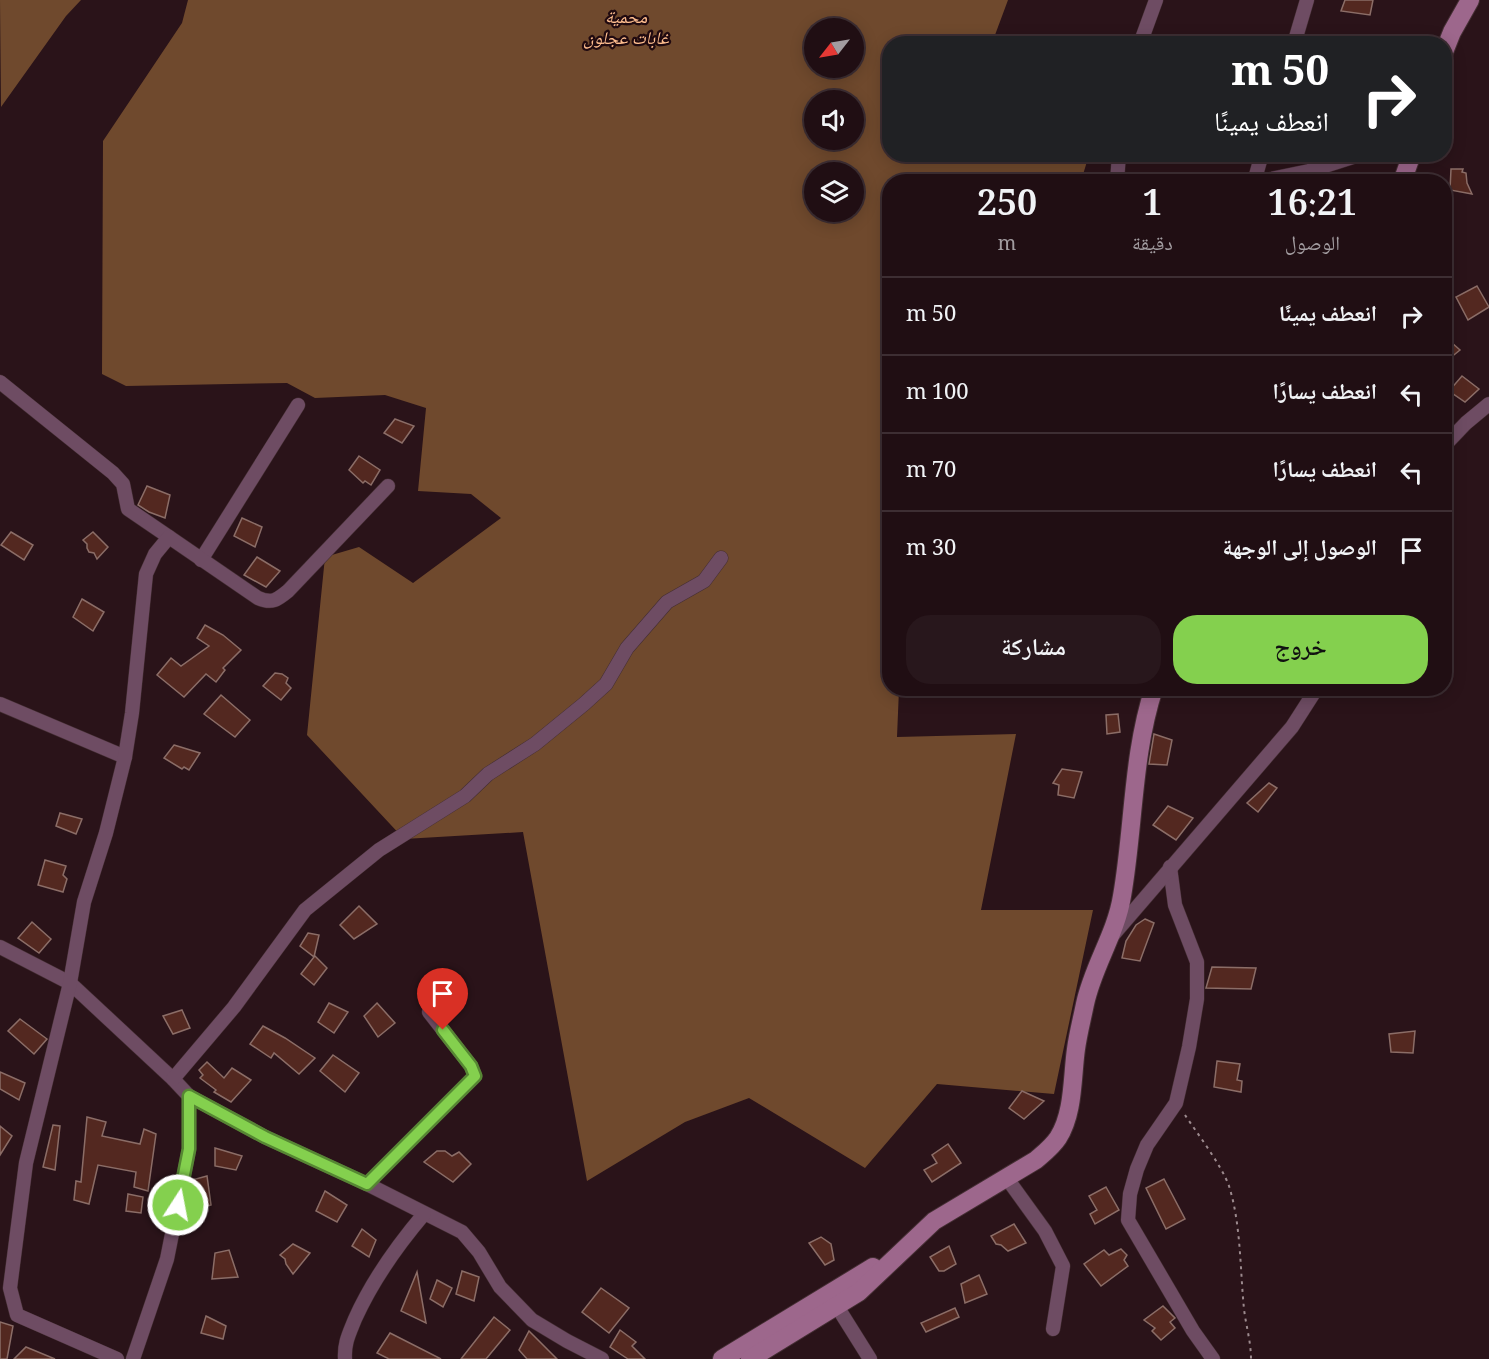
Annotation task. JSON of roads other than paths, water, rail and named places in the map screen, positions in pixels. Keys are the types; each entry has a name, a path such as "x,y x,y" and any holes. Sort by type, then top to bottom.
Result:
{"street":[{"path":"1143,36 1156,0"},
{"path":"1296,36 1307,0"},
{"path":"1450,36 1470,0"},
{"path":"1295,174 1338,162"},
{"path":"0,382 113,473 123,484 128,509 258,598 269,602 278,600 388,486"},
{"path":"1452,438 1489,404"},
{"path":"201,560 298,405"},
{"path":"117,1359 17,1315 5,1286 26,1163 70,983 84,902 106,833 124,757 132,713 146,574 155,554 169,537"},
{"path":"173,1079 234,1007 305,910 379,850 465,796 488,774 535,744 584,704 606,684 627,648 667,603 704,581 721,558"},
{"path":"750,1359 833,1301 882,1261 898,1253 934,1221 1036,1160 1049,1150 1059,1136 1067,1118 1076,1047 1086,1000 1093,976 1111,937 1122,896 1141,746 1152,696"},
{"path":"1111,937 1292,727 1312,696"},
{"path":"0,704 124,757"},
{"path":"1170,867 1175,905 1195,955 1198,977 1189,1047 1176,1103 1148,1145 1141,1161 1130,1194 1128,1220 1193,1331 1213,1359"},
{"path":"0,947 70,983 189,1096 265,1137 367,1184 462,1232 479,1252 500,1287 532,1320 602,1359"},
{"path":"367,1184 475,1076 471,1066 429,1011"},
{"path":"134,1359 169,1251 189,1149 189,1096"},
{"path":"1006,1177 1045,1231 1063,1266 1053,1329"},
{"path":"345,1359 344,1346 362,1304 382,1267 424,1214"},
{"path":"722,1359 833,1301"},
{"path":"833,1301 870,1359"}],"park label":[{"name":"محمية غابات عجلون","path":"626,29"}]}
